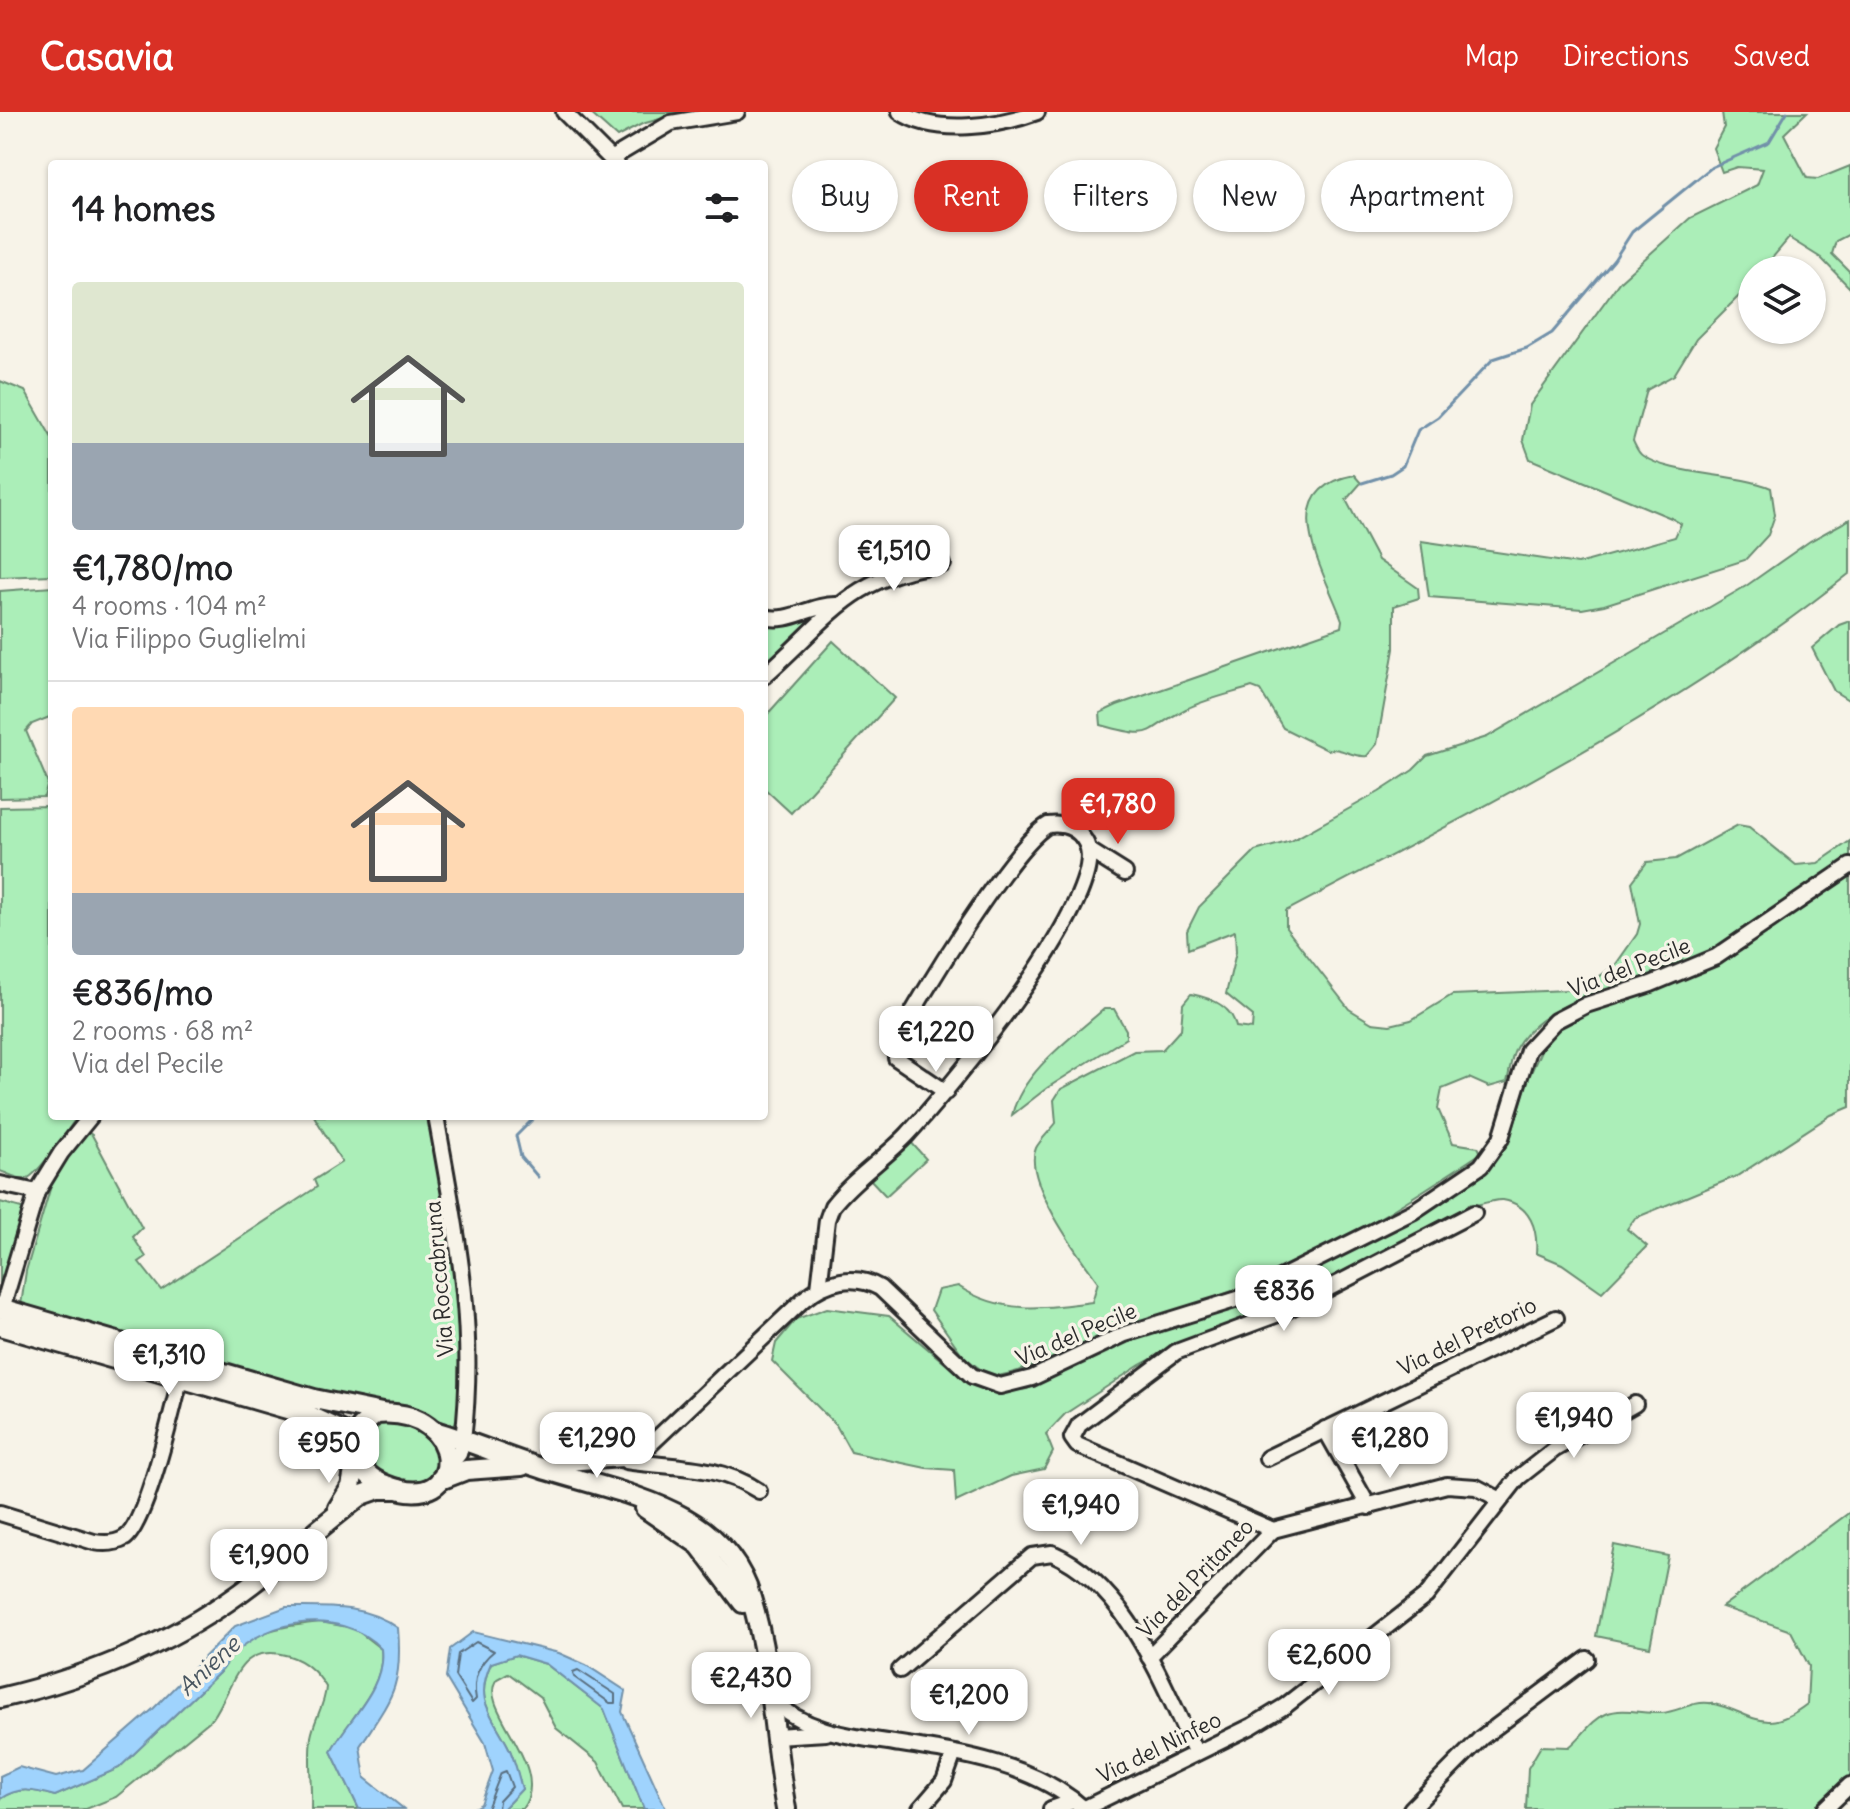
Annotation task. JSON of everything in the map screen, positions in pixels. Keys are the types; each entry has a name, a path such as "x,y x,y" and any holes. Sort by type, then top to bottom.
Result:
{"main road":[{"path":"1,1315 180,1379 327,1422 346,1435 367,1474 397,1489"},
{"path":"1,1315 314,1399 409,1419 541,1468 672,1509 710,1536 741,1576 750,1595 786,1809"},
{"path":"328,1520 351,1487 355,1455 364,1423 382,1413"},
{"path":"435,1431 448,1451 444,1473"},
{"path":"0,1698 113,1663 178,1630 252,1584 328,1520 366,1493 397,1489 419,1491 444,1473 474,1469 541,1468"}],"street":[{"path":"564,112 613,160"},
{"path":"616,160 671,123 737,112"},
{"path":"900,112 916,121 944,125 1000,121 1037,112"},
{"path":"768,672 838,605 883,576 943,564"},
{"path":"768,617 785,619 815,606 838,605"},
{"path":"946,1092 894,1056 893,1048 959,938 1038,832 1051,824 1071,828 1082,837 1090,851 1125,873"},
{"path":"541,1468 566,1461 636,1458 819,1288 827,1220 832,1206 900,1142 946,1092 1057,938 1081,891 1090,851"},
{"name":"Via del Pecile","path":"819,1288 846,1280 875,1285 972,1376 1000,1386 1032,1378 1125,1334 1238,1299 1414,1211 1484,1163 1503,1132 1528,1050 1555,1021 1586,1005 1651,984 1716,957 1850,866"},
{"path":"1,1315 37,1192 61,1153 88,1120"},
{"name":"Via Roccabruna","path":"437,1120 454,1201 467,1303 469,1379 463,1440"},
{"path":"0,1184 37,1192"},
{"path":"1474,1213 1286,1311 1176,1352 1079,1425 1072,1438 1077,1445 1273,1530 1452,1485 1476,1487 1499,1499"},
{"name":"Via del Pretorio","path":"1267,1458 1556,1318"},
{"path":"0,1513 94,1542 110,1543 125,1538 141,1514 180,1379"},
{"name":"Via del Ninfeo","path":"1051,1809 1080,1806 1273,1715 1411,1609 1447,1573 1499,1499 1518,1478 1555,1449 1635,1404"},
{"path":"1325,1429 1369,1507"},
{"path":"444,1473 459,1454 463,1440"},
{"path":"618,1460 714,1470 759,1491"},
{"name":"Via del Pritaneo","path":"1149,1657 1273,1530"},
{"path":"900,1670 1030,1557 1045,1551 1069,1562 1095,1584 1124,1617 1149,1657 1196,1753"},
{"path":"1411,1809 1481,1738 1587,1659"},
{"path":"769,1698 794,1718 828,1733"},
{"path":"775,1736 828,1733 954,1753 1047,1783 1080,1806"},
{"path":"920,1809 943,1784 954,1753"},
{"path":"1825,1809 1850,1785"}],"green space":[{"path":"589,112 685,112 642,124 617,137"},
{"path":"1722,112 1807,112 1784,134 1807,178 1818,179 1850,166 1850,234 1836,241 1832,254 1850,272 1850,288 1826,263 1826,256 1818,256 1789,238 1774,256 1738,256 1738,297 1696,339 1674,375 1647,390 1633,441 1641,455 1669,467 1740,479 1771,488 1775,515 1768,535 1745,560 1604,605 1582,609 1429,597 1421,541 1578,564 1675,537 1681,524 1530,459 1523,440 1530,405 1620,281 1690,218 1757,185 1763,169 1737,167 1722,172 1713,148 1724,127"},
{"path":"0,381 25,391 48,431 48,575 0,577"},
{"path":"1354,475 1361,483 1346,500 1378,560 1418,588 1419,598 1394,606 1394,649 1377,744 1367,756 1327,750 1283,728 1260,690 1252,687 1194,705 1141,733 1101,725 1100,713 1117,705 1341,627 1342,620 1316,556 1309,514 1315,497 1329,483"},
{"path":"1850,519 1850,573 1784,623 1717,670 1576,755 1286,911 1286,928 1349,1009 1372,1023 1390,1025 1411,1020 1452,995 1568,990 1592,982 1616,964 1637,934 1640,924 1632,882 1647,862 1676,859 1738,825 1749,827 1796,865 1818,863 1850,841 1850,860 1778,911 1702,958 1553,1012 1533,1027 1517,1046 1507,1082 1489,1087 1469,1078 1442,1089 1438,1109 1453,1143 1478,1147 1481,1153 1355,1232 1256,1282 1110,1333 1022,1370 991,1377 964,1357 931,1310 938,1290 958,1286 990,1301 1022,1307 1092,1302 1098,1282 1044,1197 1034,1162 1036,1148 1056,1123 1054,1100 1061,1089 1134,1051 1162,1050 1181,1029 1183,1004 1191,994 1226,1008 1236,1027 1252,1029 1253,1016 1226,994 1236,952 1235,931 1188,949 1187,931 1199,907 1255,851 1291,841 1379,792 1413,770 1427,756 1487,737 1746,586 1810,541"},
{"path":"48,587 48,718 32,724 26,731 48,783 44,797 0,798 0,591"},
{"path":"817,612 768,662 768,621"},
{"path":"1850,621 1850,701 1834,691 1812,648 1839,625"},
{"path":"833,641 895,698 791,813 768,792 768,714"},
{"path":"48,806 48,1120 75,1120 45,1162 25,1179 0,1171 0,807"},
{"path":"1850,876 1850,1107 1831,1115 1737,1176 1635,1218 1627,1229 1647,1246 1602,1292 1562,1264 1536,1253 1534,1227 1520,1207 1499,1200 1465,1208 1255,1317 1195,1336 1140,1365 1065,1414 1046,1434 1053,1452 1044,1469 1011,1476 956,1502 954,1470 926,1468 851,1452 836,1425 772,1361 776,1343 796,1319 827,1308 889,1316 966,1381 1003,1392 1027,1389 1129,1339 1187,1319 1234,1308 1442,1200 1487,1169 1509,1143 1528,1079 1543,1046 1570,1016 1653,990 1717,964"},
{"path":"1104,1009 1114,1009 1126,1030 1126,1038 1047,1088 1012,1115 1026,1084 1037,1070"},
{"path":"316,1120 428,1120 443,1176 465,1342 458,1422 453,1426 399,1405 331,1396 21,1305 26,1271 53,1179 86,1131 92,1135 142,1228 133,1237 146,1257 139,1262 161,1290 317,1187 314,1180 342,1162"},
{"path":"910,1141 926,1159 886,1196 869,1178"},
{"path":"0,1202 25,1209 3,1288 0,1287"},
{"path":"382,1422 409,1428 429,1440 441,1454 435,1476 405,1482 387,1477 370,1466 363,1458 365,1441 372,1427"},
{"path":"1850,1512 1850,1780 1818,1809 1526,1809 1528,1768 1541,1746 1569,1747 1606,1714 1626,1711 1661,1713 1709,1703 1767,1721 1779,1720 1807,1704 1809,1666 1791,1631 1722,1607"},
{"path":"1614,1545 1668,1556 1650,1647 1596,1636"},
{"path":"320,1622 354,1628 381,1649 378,1677 372,1690 331,1751 359,1809 311,1809 311,1737 326,1687 315,1672 300,1661 272,1653 258,1655 248,1661 233,1680 213,1718 116,1797 86,1809 0,1809 0,1799 14,1792 33,1791 55,1796 119,1768 253,1638 277,1629"},
{"path":"516,1655 546,1664 604,1709 644,1809 622,1809 598,1762 556,1728 540,1697 508,1673 497,1679 493,1691 496,1705 523,1757 529,1775 529,1793 522,1809 503,1809 522,1789 510,1751 487,1706 484,1687 491,1663"}],"water":[{"name":"Aniene","path":"286,1607 330,1607 359,1611 398,1628 399,1664 393,1691 360,1746 365,1778 404,1809 359,1809 331,1751 372,1690 378,1677 381,1649 364,1635 344,1626 321,1622 298,1623 254,1638 236,1652 223,1669 119,1768 55,1796 27,1790 0,1799 0,1776 19,1767 56,1777 83,1770 153,1709 235,1626"},
{"path":"473,1632 559,1653 586,1665 626,1691 622,1712 666,1809 644,1809 604,1709 546,1664 516,1655 491,1663 484,1697 510,1751 522,1789 503,1809 472,1809 481,1804 493,1771 485,1743 446,1678 450,1649"}],"waterway":[{"path":"1362,483 1391,474 1403,466 1418,430 1438,417 1493,359 1527,348 1552,333 1614,260 1632,232 1712,167 1769,142 1787,112"},
{"path":"532,1120 516,1136 521,1157 538,1177"}]}
